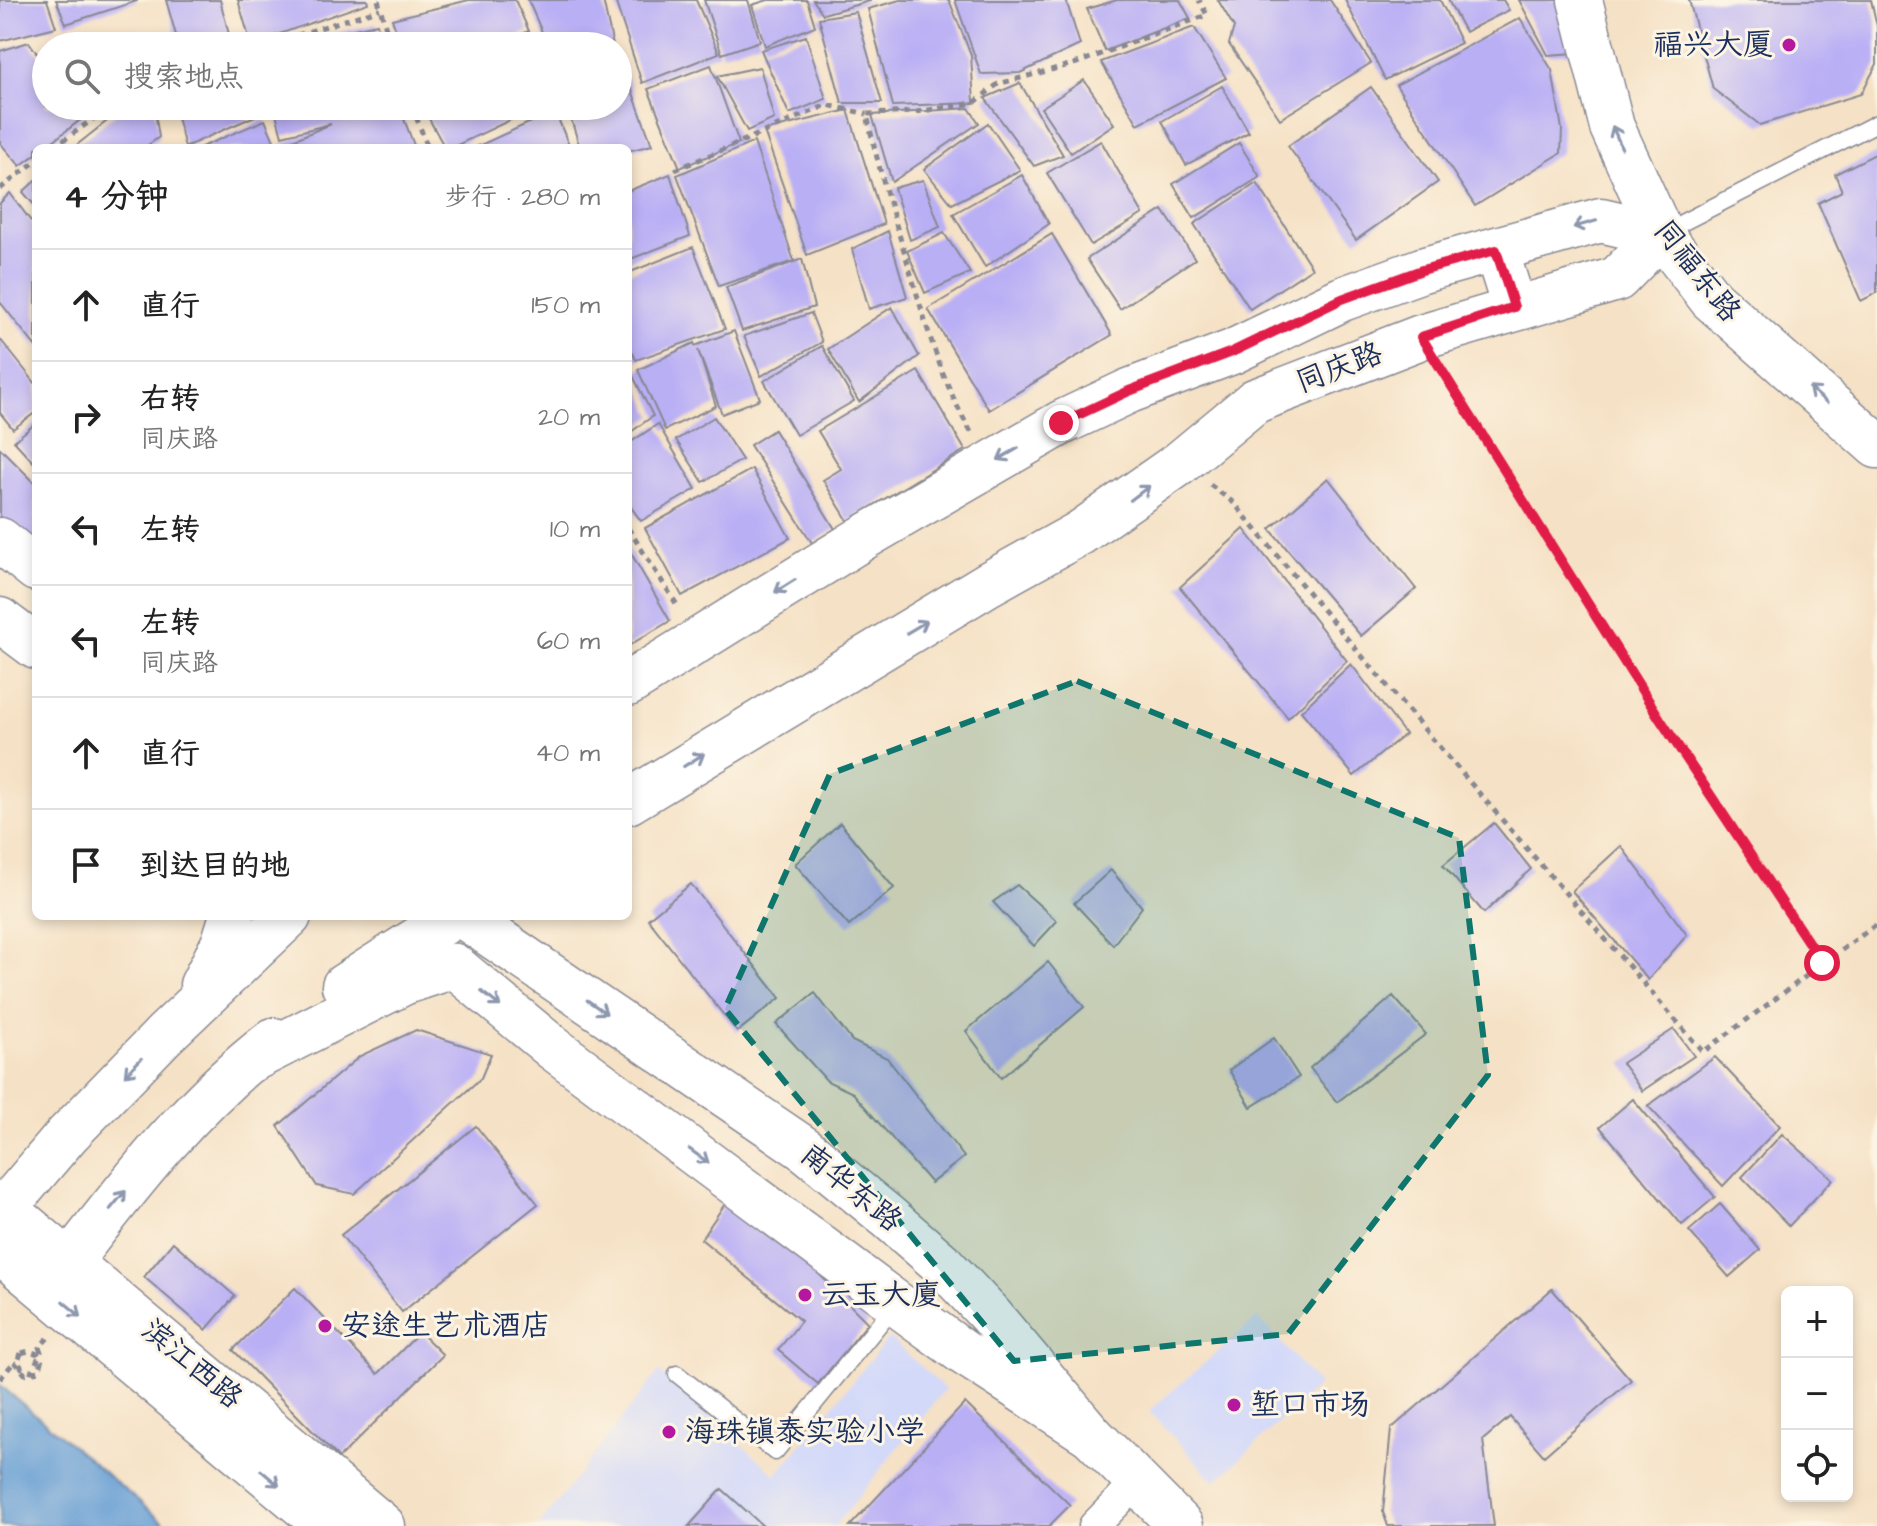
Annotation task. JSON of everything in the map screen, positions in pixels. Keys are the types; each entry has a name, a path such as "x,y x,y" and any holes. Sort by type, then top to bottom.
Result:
{"main road":[{"name":"同福东路","path":"1580,0 1612,127 1661,234 1723,310 1877,446"},
{"name":"同庆路","path":"632,681 990,464 1061,423 1129,391 1232,352 1342,299 1422,270 1601,220 1661,234"},
{"name":"同庆路","path":"632,800 988,584 1080,533 1180,463 1255,401 1421,337 1617,279 1661,234"},
{"path":"1496,250 1514,307"},
{"path":"0,540 32,566"},
{"path":"0,620 32,644"},
{"path":"188,1012 223,944 231,920"},
{"path":"285,920 188,1012 2,1206 6,1256 70,1261 168,1141 251,1060 336,992 442,920 454,966 553,1048 964,1353 1091,1435"},
{"name":"南华东路","path":"442,920 806,1150 888,1217 942,1264 990,1315 1091,1435 1181,1526"},
{"path":"251,1060 403,983 454,966"},
{"path":"749,1158 813,1201 911,1278 1091,1435"},
{"name":"滨江西路","path":"2,1206 383,1526"},
{"name":"滨江西路","path":"6,1256 327,1526"}],"street":[{"path":"1094,1526 1136,1483"}],"lane":[{"path":"1661,234 1877,123"},
{"path":"677,1374 775,1452 896,1303"}],"path":[{"path":"378,0 387,32"},
{"path":"675,170 748,136 827,105 867,114 916,112 974,103 998,84 1077,63 1207,15 1199,0"},
{"path":"307,32 380,9"},
{"path":"867,114 875,155 913,283 953,403 990,464"},
{"path":"59,144 92,120"},
{"path":"417,120 426,144"},
{"path":"0,189 32,164"},
{"path":"1421,337 1660,719 1822,963"},
{"path":"1180,463 1234,503 1368,665 1504,818 1703,1052 1877,924"},
{"path":"632,534 699,639"},
{"path":"0,1379 14,1362 25,1374 39,1371 42,1362 38,1354 29,1351 21,1353 18,1362 22,1368 32,1371 41,1352 39,1347"}],"highlighted area":[{"path":"1077,681 1459,838 1488,1075 1288,1334 1014,1361 725,1009 830,774"}],"shaded area":[{"path":"1258,1317 1319,1385 1215,1482 1149,1411"},
{"name":"海珠镇泰实验小学","path":"889,1337 945,1389 835,1526 539,1526 659,1371 776,1475"}],"water":[{"path":"0,1385 168,1526 0,1526"}],"building":[{"path":"0,0 47,0 56,27 0,41"},
{"path":"56,0 137,0 137,1 66,24"},
{"path":"166,0 220,0 228,32 175,32"},
{"path":"238,0 367,0 368,3 285,32 247,32"},
{"path":"469,0 515,0 529,31 396,32 392,19"},
{"path":"528,0 603,0 610,32 542,32"},
{"path":"615,0 696,0 719,53 642,83 632,52 632,32 625,32"},
{"path":"704,0 748,0 760,41 722,54"},
{"path":"768,0 807,0 815,26 765,46 752,5"},
{"path":"813,0 870,0 870,1 823,14"},
{"path":"900,0 949,0 971,55 974,103 893,106 868,9"},
{"path":"955,0 1066,0 1080,45 1020,73 981,74"},
{"path":"1117,0 1180,0 1190,18 1105,51 1087,9"},
{"path":"1218,0 1330,0 1371,63 1280,119 1229,44 1234,27"},
{"path":"1345,0 1440,0 1461,43 1385,80"},
{"path":"1448,0 1503,0 1509,10 1465,32"},
{"path":"1519,0 1562,0 1575,53 1548,55"},
{"name":"福兴大厦","path":"1689,0 1871,0 1877,26 1877,64 1861,94 1760,125 1713,89"},
{"path":"856,12 882,103 842,103 819,18"},
{"path":"1520,18 1552,70 1562,129 1561,153 1475,206 1396,85"},
{"path":"377,24 379,32 340,32"},
{"path":"1194,27 1226,78 1138,124 1101,62"},
{"path":"806,36 826,99 789,114 761,50"},
{"path":"29,42 32,46 32,120 80,120 49,144 32,144 32,157 20,166 0,143 0,51"},
{"path":"711,65 739,143 680,168 648,89"},
{"path":"760,67 774,119 747,131 717,76"},
{"path":"1084,80 1114,124 1071,153 1041,108"},
{"path":"1020,83 1063,155 1034,166 985,98"},
{"path":"1222,86 1249,132 1186,165 1162,121"},
{"path":"1371,87 1438,182 1356,240 1288,146"},
{"path":"632,90 652,145 632,150 632,144 579,144 571,120 632,120"},
{"path":"969,108 979,123 892,182 872,115"},
{"path":"848,110 884,224 807,255 764,131"},
{"path":"108,120 156,120 159,137 149,144 78,144"},
{"path":"178,120 246,120 192,144 184,144"},
{"path":"265,120 275,144 208,144"},
{"path":"278,120 404,120 413,144 283,144 331,124 282,136"},
{"path":"430,120 510,120 459,144 443,144"},
{"path":"535,120 559,120 568,144 483,144"},
{"path":"988,123 1020,170 952,204 924,169"},
{"path":"1101,141 1143,214 1091,245 1047,173"},
{"path":"754,142 794,261 719,286 677,175"},
{"path":"1239,143 1260,177 1194,218 1173,184"},
{"path":"1877,153 1877,293 1861,301 1818,203 1842,191 1835,174"},
{"path":"670,174 690,236 632,258 632,189"},
{"path":"1022,175 1049,224 985,267 953,214"},
{"path":"923,180 940,227 910,240 894,188"},
{"path":"1257,183 1312,268 1250,309 1194,224"},
{"path":"32,184 32,202 23,192"},
{"path":"10,193 32,223 32,342 0,302 0,203"},
{"path":"1163,210 1195,259 1120,309 1087,259"},
{"path":"888,231 907,297 869,309 852,249"},
{"path":"944,233 970,273 925,293 907,251"},
{"path":"1052,234 1112,335 989,410 928,309"},
{"path":"693,247 725,329 636,360 632,351 632,271"},
{"path":"802,259 814,307 742,331 726,287"},
{"path":"892,307 919,356 859,402 828,349"},
{"path":"811,313 822,342 761,376 744,336"},
{"path":"734,331 760,399 722,414 698,350 716,406 665,430 638,370 694,343 695,346"},
{"path":"0,339 32,379 32,415 13,429 0,413"},
{"path":"822,346 854,401 796,435 764,381"},
{"path":"918,371 965,450 848,521 823,480 841,469 818,431"},
{"path":"632,374 653,416 632,431"},
{"path":"714,417 742,460 703,482 676,440"},
{"path":"658,424 696,489 641,521 632,509 632,441"},
{"path":"32,426 32,461 14,441"},
{"path":"774,430 835,529 812,543 750,445"},
{"path":"0,448 32,480 32,547 0,520"},
{"path":"752,469 790,538 682,596 645,528"},
{"path":"1328,478 1416,589 1361,636 1270,529"},
{"path":"1244,529 1347,661 1288,718 1180,587"},
{"path":"632,555 670,621 632,644"},
{"path":"1351,664 1405,734 1354,776 1301,711"},
{"path":"840,823 894,888 849,926 795,864"},
{"path":"1494,823 1531,869 1484,913 1443,865"},
{"path":"1621,846 1687,935 1648,980 1572,891"},
{"path":"1111,870 1142,907 1113,945 1074,903"},
{"path":"691,884 780,998 737,1032 648,919"},
{"path":"1017,885 1057,921 1034,946 993,902"},
{"path":"1048,962 1084,1007 1001,1078 966,1031"},
{"path":"815,993 852,1041 887,1058 964,1157 931,1183 853,1093 827,1081 776,1024"},
{"path":"1393,996 1426,1034 1337,1102 1310,1068"},
{"path":"1674,1029 1694,1056 1642,1091 1622,1063"},
{"path":"416,1030 491,1054 481,1078 354,1194 317,1186 278,1126 360,1056"},
{"path":"1274,1038 1299,1077 1251,1107 1229,1070"},
{"path":"1715,1057 1780,1126 1723,1186 1648,1106"},
{"path":"1633,1099 1715,1197 1682,1225 1600,1127"},
{"path":"476,1126 538,1204 402,1312 341,1235"},
{"path":"1782,1134 1833,1179 1789,1226 1742,1177"},
{"name":"云玉大廈","path":"729,1198 785,1240 868,1323 818,1384 778,1350 801,1321 701,1239"},
{"path":"1720,1204 1760,1250 1729,1277 1689,1231"},
{"path":"173,1242 235,1296 206,1330 144,1277"},
{"path":"295,1288 378,1374 420,1332 443,1355 339,1458 233,1350"},
{"path":"1552,1289 1631,1380 1544,1456 1510,1417 1483,1440 1494,1526 1388,1526 1383,1512 1391,1429"},
{"path":"965,1403 1070,1505 1049,1526 850,1526"},
{"path":"722,1489 763,1526 689,1526"}],"place":[{"name":"福兴大厦","path":"1789,45"},
{"name":"云玉大廈","path":"805,1295"},
{"name":"安途生艺术酒店","path":"325,1326"},
{"name":"堑口市场","path":"1234,1405"},
{"name":"海珠镇泰实验小学","path":"669,1432"}],"route":[{"path":"1061,423 1129,391 1232,352 1342,299 1422,270 1496,250 1514,307 1421,337 1660,719 1822,963"}]}
